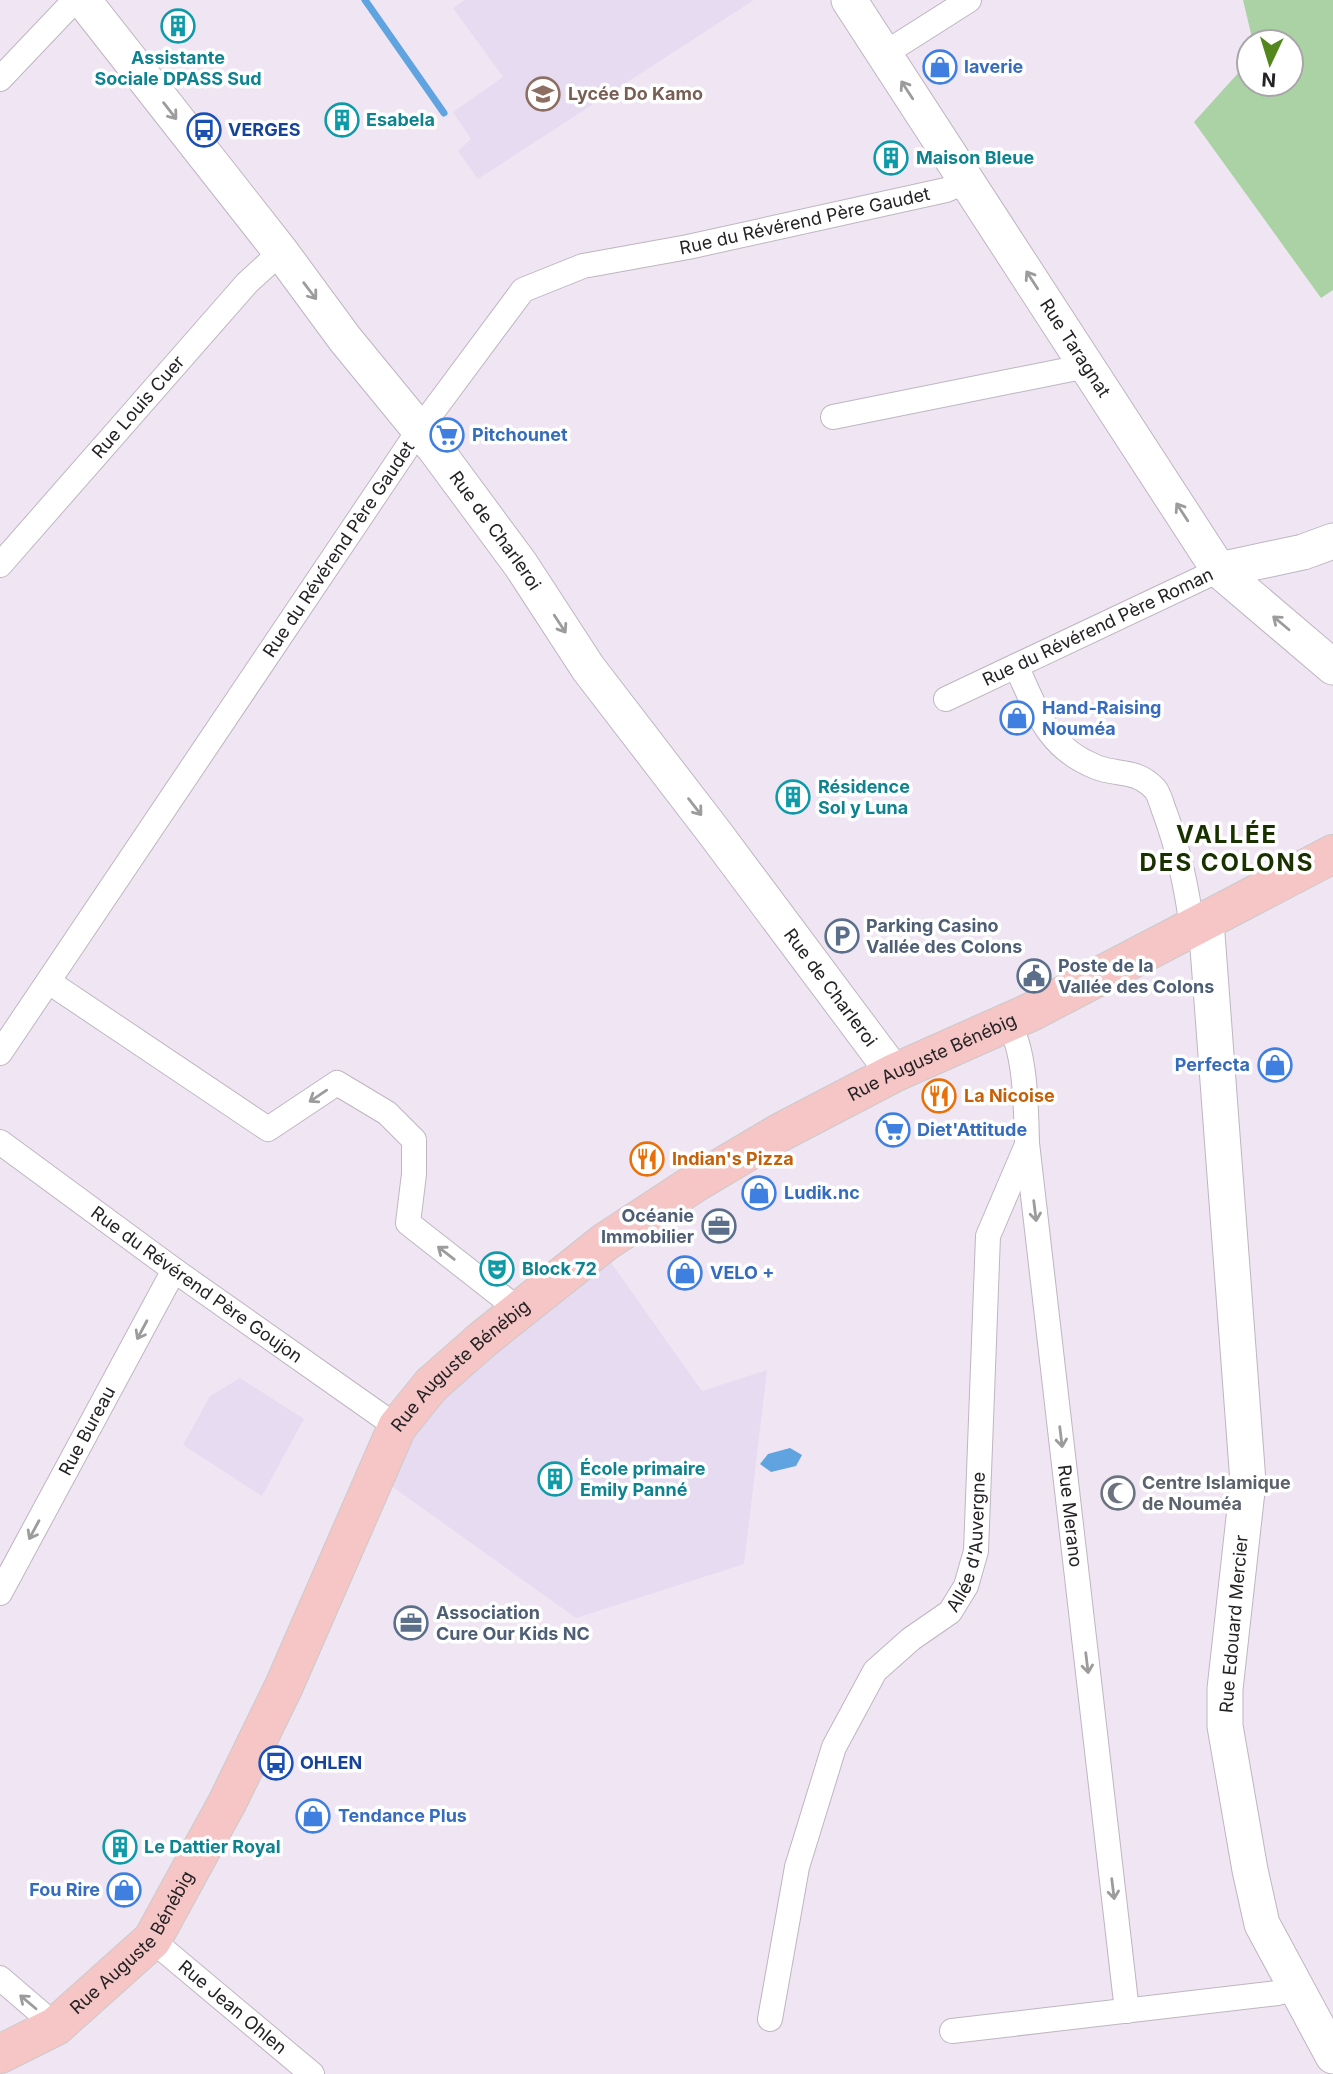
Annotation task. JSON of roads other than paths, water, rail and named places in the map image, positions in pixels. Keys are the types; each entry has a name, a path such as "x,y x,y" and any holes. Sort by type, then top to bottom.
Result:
{"main road":[{"name":"Rue Auguste Bénébig","path":"0,2054 57,2026 152,1940 228,1801 284,1686 397,1427 431,1385 482,1339 606,1242 695,1183 781,1132 894,1073 1008,1022 1333,854"}],"street":[{"path":"0,79 75,0"},
{"name":"Rue de Charleroi","path":"83,0 345,339 419,430 521,565 588,668 894,1073"},
{"name":"Rue Taragnat","path":"849,0 1219,570 1333,667"},
{"path":"884,54 969,0"},
{"name":"Rue du Révérend Père Gaudet","path":"0,1053 419,430 523,289 583,266 688,247 946,190 967,181"},
{"name":"Rue Louis Cuer","path":"0,565 247,283 281,253"},
{"path":"833,417 1087,364"},
{"name":"Rue du Révérend Père Roman","path":"946,699 1219,570 1303,552 1333,541"},
{"path":"1016,666 1042,723 1060,747 1097,768 1136,774 1156,790 1199,924"},
{"name":"Rue Edouard Mercier","path":"1199,924 1248,1482 1225,1689 1225,1726 1262,1924 1333,2056"},
{"path":"48,982 268,1129 337,1083 387,1113 414,1140 414,1174 408,1223 519,1310"},
{"name":"Rue Merano","path":"1008,1022 1016,1035 1026,1102 1027,1143 1127,2011"},
{"name":"Rue du Révérend Père Goujon","path":"0,1142 174,1270 397,1427"},
{"name":"Allée d'Auvergne","path":"770,2020 797,1867 834,1747 875,1671 911,1639 950,1612 966,1586 975,1551 988,1236 1027,1143"},
{"name":"Rue Bureau","path":"0,1593 174,1270"},
{"name":"Rue Jean Ohlen","path":"152,1940 312,2074"},
{"path":"0,1978 57,2026"},
{"path":"952,2031 1278,1993 1297,1988"}],"water":[{"path":"790,1448 802,1455 796,1466 771,1472 760,1464 768,1454"}],"waterway":[{"path":"365,0 444,113"}],"place":[{"name":"Assistante Sociale DPASS Sud","path":"178,26"},
{"name":"laverie","path":"940,67"},
{"name":"Lycée Do Kamo","path":"543,94"},
{"name":"Esabela","path":"342,120"},
{"name":"VERGES","path":"204,130"},
{"name":"Maison Bleue","path":"891,158"},
{"name":"Pitchounet","path":"447,435"},
{"name":"Hand-Raising Nouméa","path":"1017,718"},
{"name":"Résidence Sol y Luna","path":"793,797"},
{"name":"Parking Casino Vallée des Colons","path":"842,936"},
{"name":"Poste de la Vallée des Colons","path":"1034,976"},
{"name":"Perfecta","path":"1275,1065"},
{"name":"La Nicoise","path":"939,1096"},
{"name":"Diet'Attitude","path":"893,1130"},
{"name":"Indian's Pizza","path":"647,1159"},
{"name":"Ludik.nc","path":"759,1193"},
{"name":"Océanie Immobilier","path":"719,1226"},
{"name":"Block 72","path":"497,1269"},
{"name":"VELO +","path":"685,1273"},
{"name":"École primaire Emily Panné","path":"555,1479"},
{"name":"Centre Islamique de Nouméa","path":"1118,1493"},
{"name":"Association Cure Our Kids NC","path":"411,1623"},
{"name":"OHLEN","path":"276,1763"},
{"name":"Tendance Plus","path":"313,1816"},
{"name":"Le Dattier Royal","path":"120,1847"},
{"name":"Fou Rire","path":"124,1890"}],"district":[{"name":"VALLÉE DES COLONS","path":"1227,849"}]}
